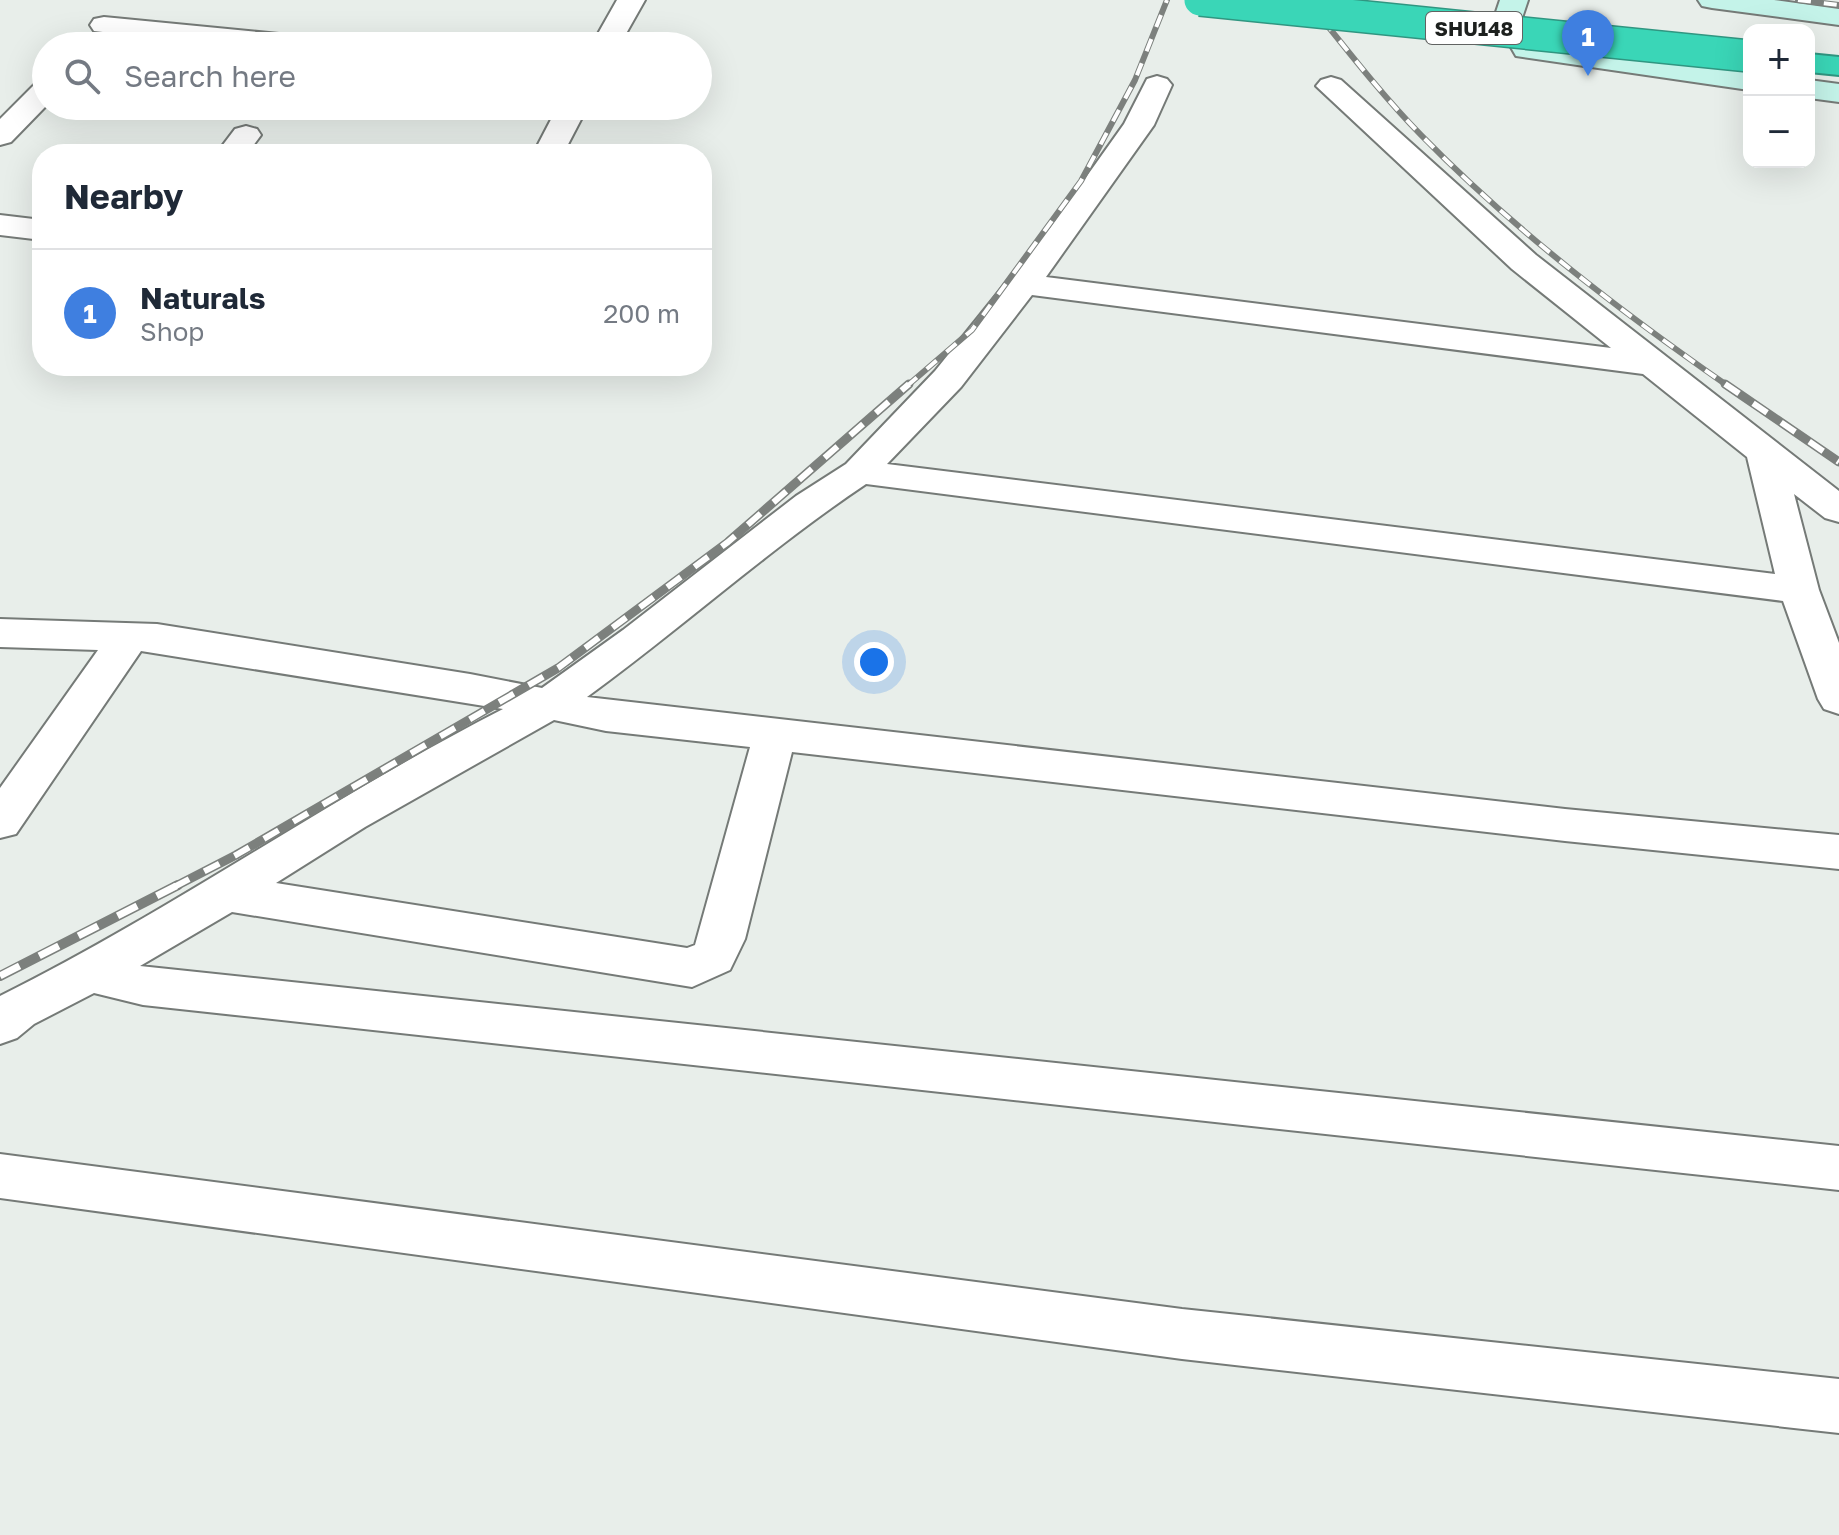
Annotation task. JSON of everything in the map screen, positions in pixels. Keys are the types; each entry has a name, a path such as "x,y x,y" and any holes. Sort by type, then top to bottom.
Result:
{"highway":[{"name":"SHU148","path":"1200,0 1743,55"},
{"name":"SHU148","path":"1450,0 1743,29"},
{"path":"1815,36 1839,38"},
{"path":"1815,64 1839,66"}],"street":[{"path":"98,32 126,0"},
{"path":"613,32 631,0"},
{"path":"1514,0 1508,18 1526,50 1743,80"},
{"path":"1712,0 1839,17"},
{"path":"0,1024 17,1010 90,973 226,893 349,815 470,745 549,704 638,640 810,504 859,472 948,379 1023,284 1139,125 1157,85"},
{"path":"1331,86 1524,262 1839,510"},
{"path":"1815,90 1839,93"},
{"path":"0,136 32,103"},
{"path":"553,144 566,120"},
{"path":"0,225 32,229"},
{"path":"1023,284 1651,364"},
{"path":"1765,453 1799,590 1839,699"},
{"path":"859,472 1799,590"},
{"path":"0,633 173,640 606,716 1534,821 1839,852"},
{"path":"0,822 129,637"},
{"path":"226,893 692,968 713,957 721,939 775,735"},
{"path":"90,973 143,986 1839,1168"},
{"path":"0,1176 1182,1334 1839,1406"}],"railway":[{"path":"907,386 972,330 1081,181 1135,80 1167,0"},
{"path":"1307,0 1406,119 1493,204 1608,299 1728,386"},
{"path":"1798,0 1839,5"},
{"path":"174,887 236,855 558,668 728,542 909,384"},
{"path":"1725,384 1839,462"},
{"path":"0,976 178,885"}],"place":[{"name":"Naturals","path":"1588,76"}]}
